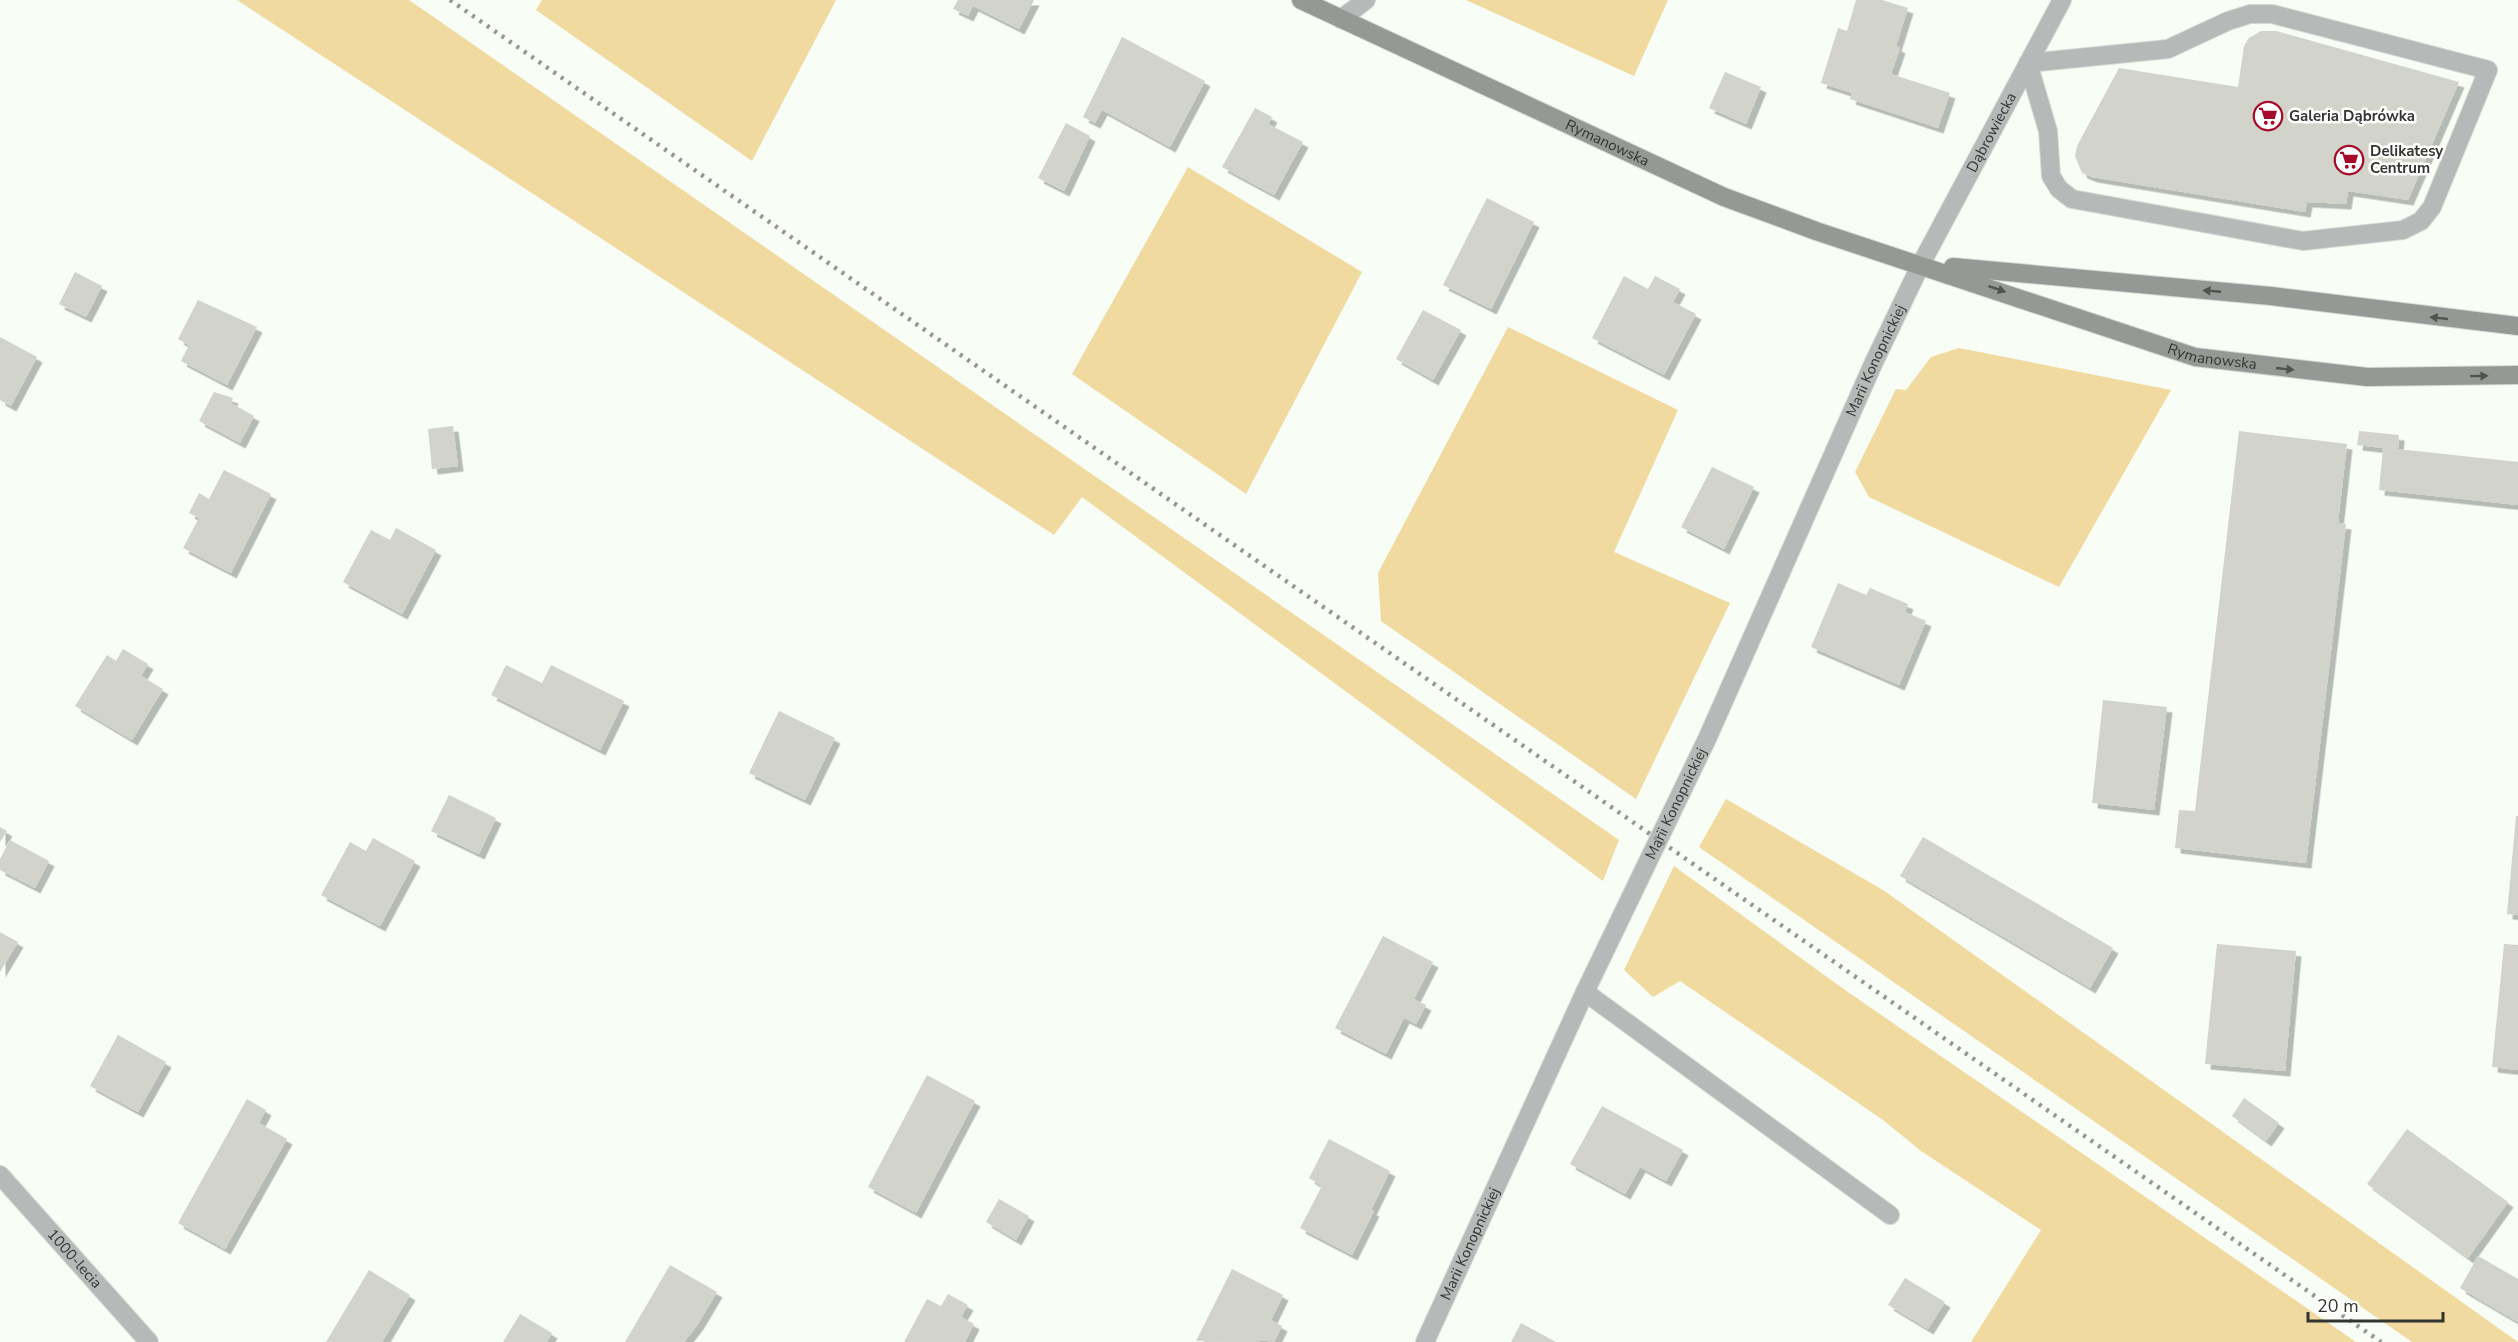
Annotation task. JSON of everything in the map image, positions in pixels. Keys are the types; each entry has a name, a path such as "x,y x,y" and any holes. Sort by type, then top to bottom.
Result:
{"main road":[{"name":"Rymanowska","path":"1300,0 1725,197 1816,231 1922,264 2195,357 2367,377 2518,375"},
{"name":"Rymanowska","path":"1922,264 2271,296 2518,327"}],"street":[{"path":"1341,20 1366,0"},
{"name":"Dąbrowiecka","path":"1922,264 2062,0"},
{"path":"2250,14 2272,14 2488,70 2432,207 2421,220 2403,230 2382,234 2303,241 2072,199 2059,189 2051,176 2048,131 2028,63 2169,49 2228,21 2250,14"},
{"name":"Marii Konopnickiej","path":"1425,1342 1585,992 1707,739 1843,429 1922,264"},
{"path":"1585,992 1890,1215"},
{"name":"1000-lecia","path":"0,1175 149,1342"}],"shaded area":[{"path":"237,0 409,0 1619,840 1603,881 1082,497 1054,535"},
{"path":"542,0 836,0 752,161 536,10"},
{"path":"1466,0 1668,0 1634,76"},
{"path":"1188,167 1362,272 1246,494 1072,374"},
{"path":"1508,327 1678,410 1614,552 1730,603 1636,799 1381,621 1378,573"},
{"path":"1959,348 2171,390 2059,587 1869,497 1855,472 1896,389 1906,390 1931,357"},
{"path":"1726,799 1883,890 2518,1342 2412,1342 1699,847"},
{"path":"1674,866 1845,990 2356,1342 1971,1342 2041,1230 1921,1151 1883,1120 1680,981 1653,997 1624,970"}],"building":[{"path":"958,0 1034,0 1019,29 973,6 968,16 953,9"},
{"path":"1856,0 1882,0 1908,8 1896,46 1900,48 1891,74 1950,93 1938,128 1850,99 1852,93 1821,83 1838,28 1847,31"},
{"name":"Galeria Dąbrówka","path":"2261,31 2276,31 2459,82 2408,200 2348,191 2346,204 2307,202 2305,212 2092,177 2082,173 2075,156 2077,146 2119,68 2238,87 2244,46 2249,38"},
{"path":"1122,37 1205,81 1170,147 1102,110 1095,123 1083,117"},
{"path":"1725,72 1761,87 1746,124 1709,108"},
{"path":"1255,108 1272,117 1268,124 1303,142 1274,195 1222,167"},
{"path":"1066,123 1090,136 1064,191 1038,178"},
{"path":"1487,198 1534,222 1491,309 1443,285"},
{"path":"75,272 102,286 86,317 59,304"},
{"path":"1624,276 1648,289 1655,276 1680,289 1673,302 1696,314 1664,375 1592,338"},
{"path":"198,300 257,327 227,385 181,361 189,345 178,339"},
{"path":"1423,310 1461,330 1433,380 1396,359"},
{"path":"0,337 37,357 11,406 0,400"},
{"path":"214,392 233,398 231,403 254,416 240,443 199,421"},
{"path":"453,426 458,466 432,469 428,429"},
{"path":"2239,431 2347,444 2338,523 2346,524 2306,863 2175,848 2179,810 2195,811"},
{"path":"2359,431 2399,435 2398,449 2518,462 2518,505 2379,490 2383,448 2357,445"},
{"path":"1712,467 1754,487 1724,549 1681,527"},
{"path":"224,470 271,494 231,573 183,548 199,518 189,513 199,493 209,499"},
{"path":"396,528 436,550 402,614 343,582 371,530 390,540"},
{"path":"1838,583 1866,595 1870,588 1908,604 1905,612 1926,621 1899,685 1811,647"},
{"path":"123,649 148,664 141,676 163,689 132,740 75,706 107,655 116,661"},
{"path":"506,665 542,683 551,665 624,701 600,750 491,695"},
{"path":"2103,700 2167,707 2154,810 2092,803"},
{"path":"779,711 835,738 805,800 749,773"},
{"path":"449,795 496,818 479,854 431,831"},
{"path":"2516,816 2518,816 2518,915 2507,914"},
{"path":"0,827 7,831 0,842"},
{"path":"1923,837 2113,948 2090,988 1900,876"},
{"path":"373,838 415,861 380,926 321,895 350,842 366,851"},
{"path":"10,840 49,861 35,888 0,870 0,859"},
{"path":"0,932 18,942 0,972"},
{"path":"1383,936 1433,962 1414,999 1426,1005 1416,1024 1404,1018 1386,1054 1335,1028"},
{"path":"2217,944 2296,951 2285,1071 2205,1064"},
{"path":"2504,944 2518,945 2518,1070 2492,1067"},
{"path":"118,1035 166,1062 138,1112 90,1086"},
{"path":"927,1075 975,1101 916,1213 868,1187"},
{"path":"2244,1098 2279,1123 2266,1141 2232,1116"},
{"path":"247,1099 266,1110 259,1123 287,1139 225,1249 178,1223"},
{"path":"1602,1106 1683,1150 1666,1181 1640,1167 1625,1194 1570,1164"},
{"path":"2407,1129 2508,1202 2468,1258 2367,1184"},
{"path":"1329,1139 1390,1171 1371,1210 1374,1211 1352,1255 1300,1228 1322,1186 1309,1178"},
{"path":"999,1199 1029,1216 1016,1240 986,1222"},
{"path":"2478,1256 2518,1279 2518,1322 2460,1288"},
{"path":"670,1265 717,1292 684,1342 625,1342"},
{"path":"1232,1269 1283,1295 1271,1320 1282,1326 1274,1342 1261,1340 1259,1342 1196,1341"},
{"path":"369,1270 410,1295 382,1342 326,1342"},
{"path":"1905,1278 1945,1302 1928,1329 1888,1305"},
{"path":"948,1294 968,1305 961,1317 974,1324 965,1342 904,1342 927,1299 941,1306"},
{"path":"520,1314 552,1333 547,1342 503,1342"},
{"path":"1521,1323 1556,1342 1511,1342"}],"railway":[{"path":"450,0 2381,1342"}],"place":[{"name":"Galeria Dąbrówka","path":"2268,116"},
{"name":"Delikatesy Centrum","path":"2349,160"}]}
